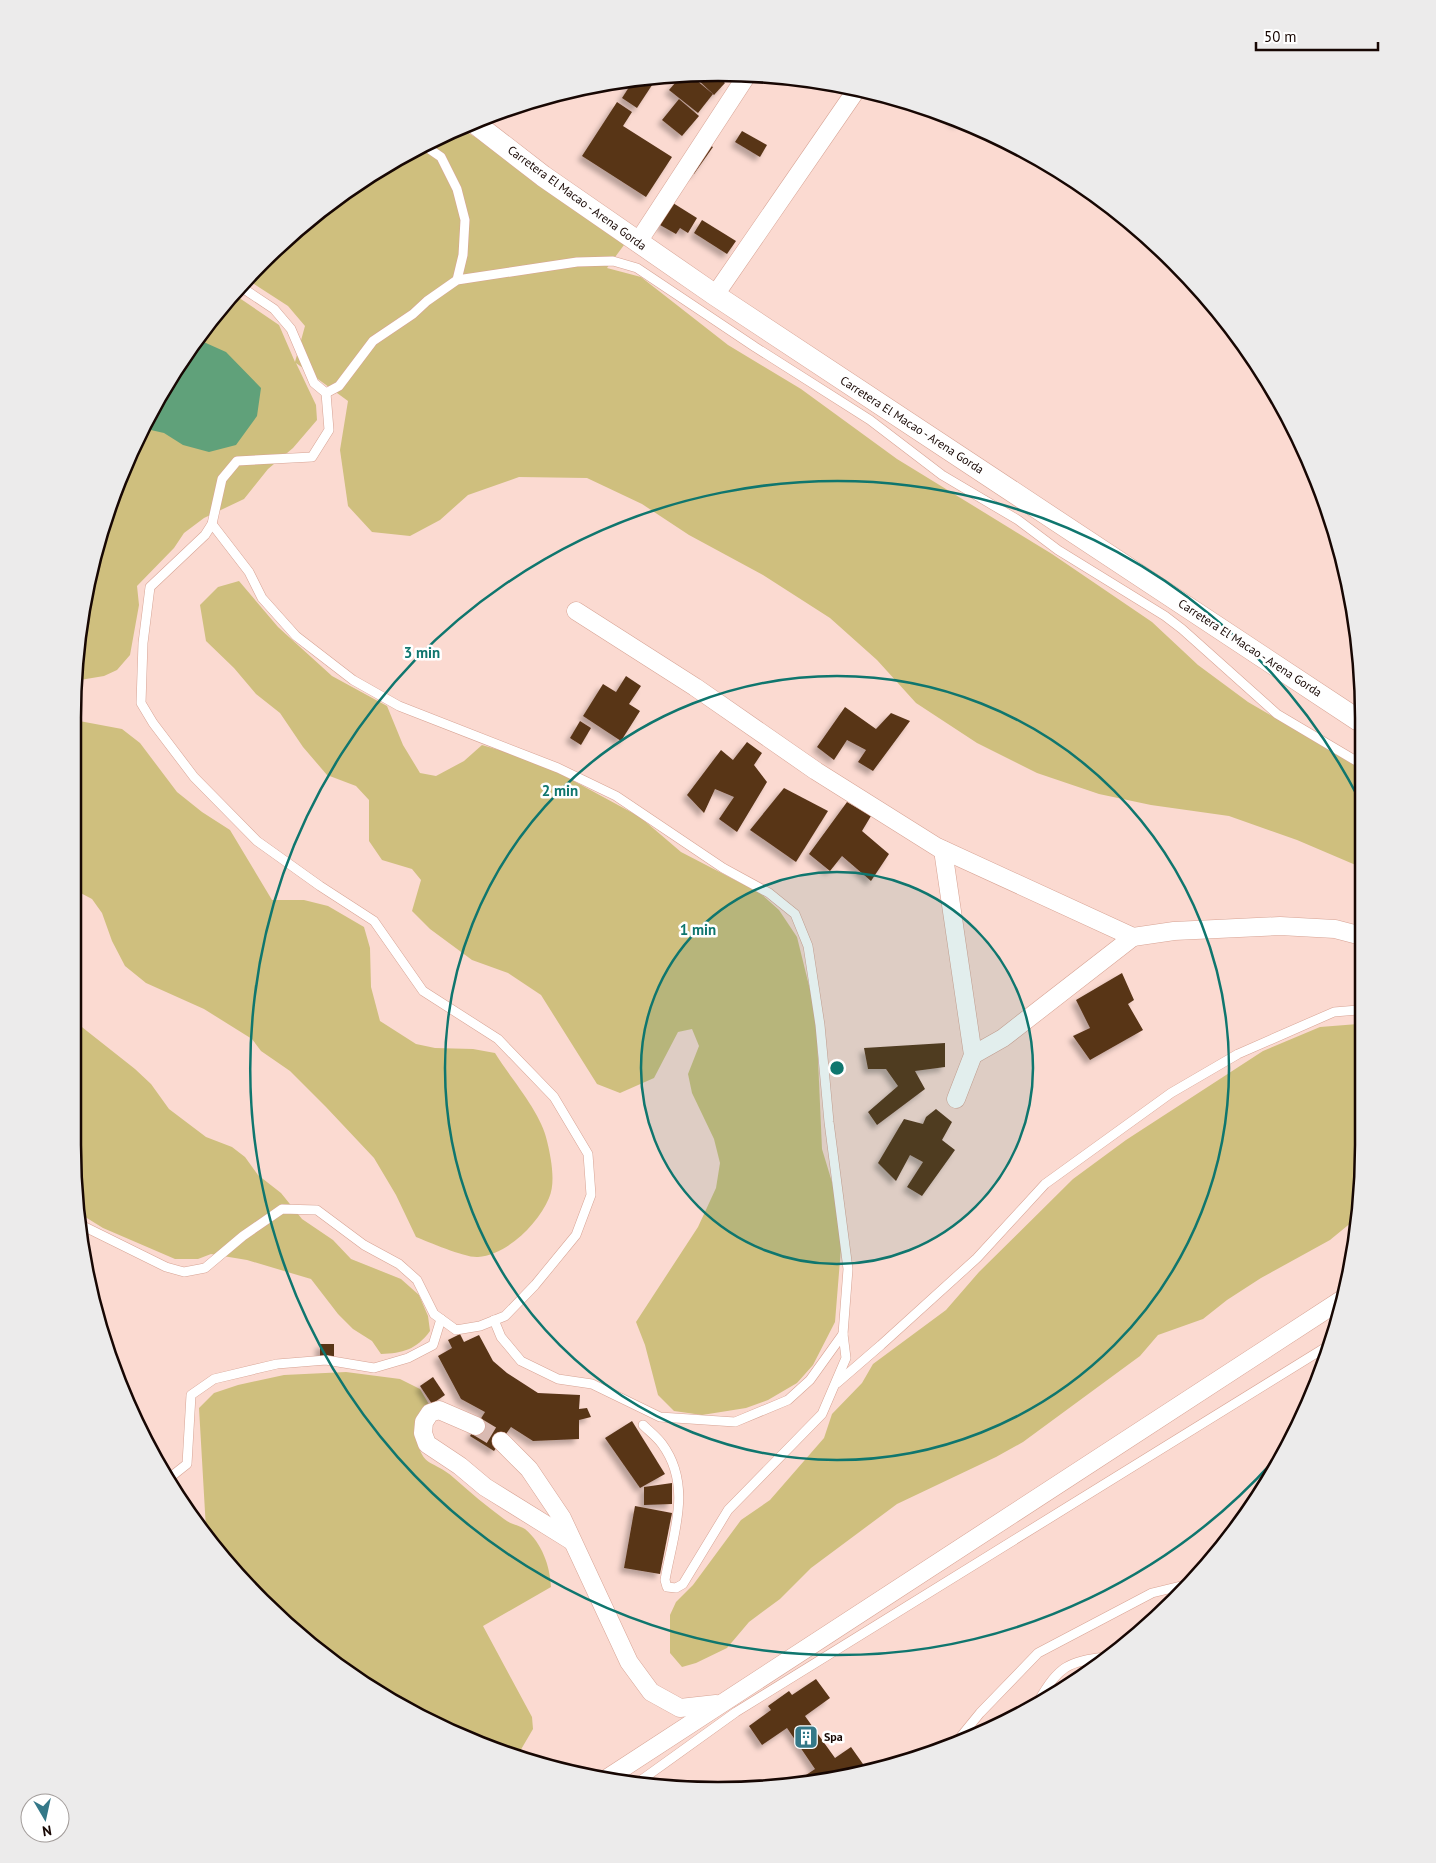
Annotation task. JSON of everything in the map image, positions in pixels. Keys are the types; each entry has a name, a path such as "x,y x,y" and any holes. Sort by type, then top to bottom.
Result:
{"street":[{"path":"638,242 742,82"},
{"path":"715,295 852,96"},
{"name":"Carretera El Macao - Arena Gorda","path":"483,126 543,176 715,295 1355,718"},
{"path":"576,611 695,687 816,771 943,850 1134,937"},
{"path":"943,850 974,1056 956,1099"},
{"path":"974,1056 1003,1038 1134,937 1174,931 1280,926 1335,929 1355,934"},
{"path":"615,1773 1334,1305"},
{"path":"476,1426 439,1410 430,1412 424,1422 423,1433 427,1444 460,1466 485,1488 572,1541"},
{"path":"500,1441 528,1469 562,1518 629,1662 651,1692 680,1708 722,1703"}],"lane":[{"path":"431,150 441,157 457,189 465,220 463,256 457,280"},
{"path":"326,393 340,386 373,341 413,314 427,301 457,280 576,262 613,261 637,268 755,347 863,414 942,475 1018,520 1058,550 1165,616 1277,714 1355,760"},
{"path":"87,1228 166,1267 184,1272 205,1268 243,1236 282,1209 317,1210 364,1245 399,1264 417,1280 434,1314 456,1330 480,1326 505,1316 535,1285 576,1235 591,1195 588,1154 554,1098 498,1039 423,991 374,921 320,886 257,841 194,777 153,723 141,703 142,652 150,587 205,535 212,524 222,479 237,461 312,457 329,430 326,393 314,383 291,329 274,309 246,290"},
{"path":"212,524 249,572 262,598 273,611 296,636 353,680 399,706 558,768 616,796 723,868 769,893 795,914 808,946 820,1025 829,1122 848,1269 843,1334 846,1358 822,1414 728,1510 683,1584 676,1588 668,1587 665,1580 678,1519 680,1494 672,1461 662,1444 642,1425"},
{"path":"835,1384 881,1346 977,1258 1045,1184 1163,1099 1238,1054 1334,1012 1355,1010"},
{"path":"174,1474 187,1464 191,1395 214,1379 278,1364 326,1360 374,1368 408,1358 433,1345 441,1319"},
{"path":"494,1320 501,1337 520,1361 558,1379 592,1384 660,1417 735,1422 788,1400 810,1380 843,1334"},
{"path":"646,1777 736,1712 1321,1350"},
{"path":"964,1732 980,1712 1038,1653 1152,1592 1176,1587"},
{"path":"1045,1691 1054,1676 1079,1660 1094,1658"}],"shaded area":[{"path":"468,133 565,191 624,245 607,268 641,277 728,345 801,389 897,459 1052,554 1152,622 1198,665 1248,702 1355,764 1355,865 1297,840 1229,816 1151,805 1099,794 1037,773 977,743 916,703 877,660 830,618 763,575 689,535 642,504 587,478 519,477 468,495 440,520 410,536 372,532 348,506 340,450 348,401 296,363 316,405 317,420 293,448 268,469 244,499 204,518 184,533 174,548 137,586 139,605 130,655 117,670 104,676 83,680 93,594 103,553 115,513 147,436 189,364 239,298 279,325 295,362 305,326 288,306 253,283 298,239 364,189 436,147"},
{"path":"204,342 226,352 261,388 257,416 236,445 209,452 183,445 164,433 150,430 189,364"},
{"path":"239,581 278,627 332,676 387,706 403,745 420,773 436,776 464,761 482,745 537,761 640,817 681,852 760,893 779,910 797,937 816,1014 822,1149 838,1202 841,1248 835,1322 813,1365 797,1383 768,1400 746,1408 702,1415 674,1411 658,1395 645,1345 636,1322 698,1227 716,1188 720,1163 714,1139 692,1093 688,1074 699,1046 692,1029 678,1032 654,1078 620,1093 597,1084 541,995 508,973 472,960 430,929 412,911 421,880 412,869 382,860 369,841 369,800 356,786 327,775 303,747 280,713 256,694 234,668 206,641 200,605 218,587"},
{"path":"81,721 122,729 140,743 177,792 202,812 230,830 272,900 304,900 328,906 364,927 370,948 371,987 380,1021 416,1044 435,1048 473,1049 495,1053 532,1107 544,1130 547,1141 551,1162 552,1185 549,1198 537,1218 511,1244 489,1255 478,1257 456,1252 416,1237 396,1195 374,1158 326,1107 290,1071 261,1051 252,1039 204,1009 146,983 125,966 112,941 102,913 92,899 81,893"},
{"path":"1355,1024 1355,1145 1349,1224 1330,1240 1261,1278 1227,1300 1203,1319 1158,1335 1140,1356 1023,1442 996,1457 897,1504 811,1568 780,1599 749,1622 727,1648 696,1663 682,1667 670,1653 670,1615 676,1602 693,1585 741,1520 770,1500 824,1438 832,1414 862,1383 873,1364 946,1310 979,1272 1073,1179 1126,1140 1263,1051 1320,1027"},
{"path":"81,1026 151,1084 169,1109 206,1137 232,1147 245,1157 258,1175 281,1193 302,1219 333,1240 351,1259 401,1279 419,1295 428,1316 430,1331 420,1342 408,1349 396,1353 381,1354 372,1341 353,1329 338,1314 311,1279 247,1260 211,1254 198,1259 175,1259 103,1228 86,1217 81,1145"},
{"path":"346,1372 400,1379 420,1389 430,1406 415,1435 425,1459 446,1472 506,1521 525,1529 536,1541 547,1563 551,1587 483,1626 532,1717 533,1729 521,1750 436,1716 364,1674 330,1650 298,1624 268,1595 239,1565 206,1523 199,1408 214,1393 238,1385 284,1375"}],"building":[{"path":"718,81 725,83 714,95 700,82"},
{"path":"698,82 713,94 698,113 669,90 675,83"},
{"path":"652,85 637,108 622,98 629,88"},
{"path":"679,99 699,116 682,136 662,120"},
{"path":"617,102 632,112 623,126 672,157 646,197 582,156"},
{"path":"742,131 767,145 760,157 735,142"},
{"path":"706,143 713,147 694,174 688,170"},
{"path":"673,203 697,218 688,233 680,228 676,234 660,225"},
{"path":"702,220 736,241 727,254 694,233"},
{"path":"626,676 641,686 629,704 640,711 621,741 583,716 603,684 616,692"},
{"path":"845,707 876,729 891,713 910,721 873,771 858,762 866,750 847,740 834,760 817,747"},
{"path":"580,721 591,728 581,745 570,738"},
{"path":"747,742 762,753 754,765 767,782 737,832 719,819 734,797 715,789 704,813 687,795 721,750 733,760"},
{"path":"784,788 828,811 796,862 750,830"},
{"path":"847,802 871,816 862,831 889,854 871,881 842,856 830,871 809,854"},
{"path":"1122,973 1134,1000 1128,1004 1143,1030 1090,1060 1073,1036 1090,1028 1076,1000"},
{"path":"945,1043 945,1067 915,1071 925,1089 877,1125 868,1112 898,1086 886,1069 868,1069 864,1048"},
{"path":"936,1109 952,1122 942,1140 955,1150 922,1196 907,1187 923,1162 910,1155 896,1181 878,1163 904,1119 923,1124 926,1117"},
{"path":"460,1334 464,1342 479,1335 493,1361 507,1373 538,1393 580,1395 579,1409 587,1408 591,1417 579,1420 579,1439 533,1441 511,1427 494,1451 470,1436 485,1412 461,1399 438,1356 452,1348 448,1340"},
{"path":"320,1344 334,1344 334,1357 320,1357"},
{"path":"433,1377 445,1395 432,1404 420,1386"},
{"path":"632,1421 665,1474 640,1488 605,1438"},
{"path":"672,1483 672,1504 644,1505 644,1487"},
{"path":"635,1506 672,1513 660,1574 624,1568"},
{"name":"Spa","path":"816,1679 830,1698 805,1716 835,1758 851,1747 863,1764 842,1770 805,1775 815,1769 787,1728 762,1745 749,1726 771,1710 768,1706 789,1691 792,1695"}],"tunnel":[{"path":"476,1426 501,1441"}],"place":[{"name":"Spa","path":"806,1737"}]}
